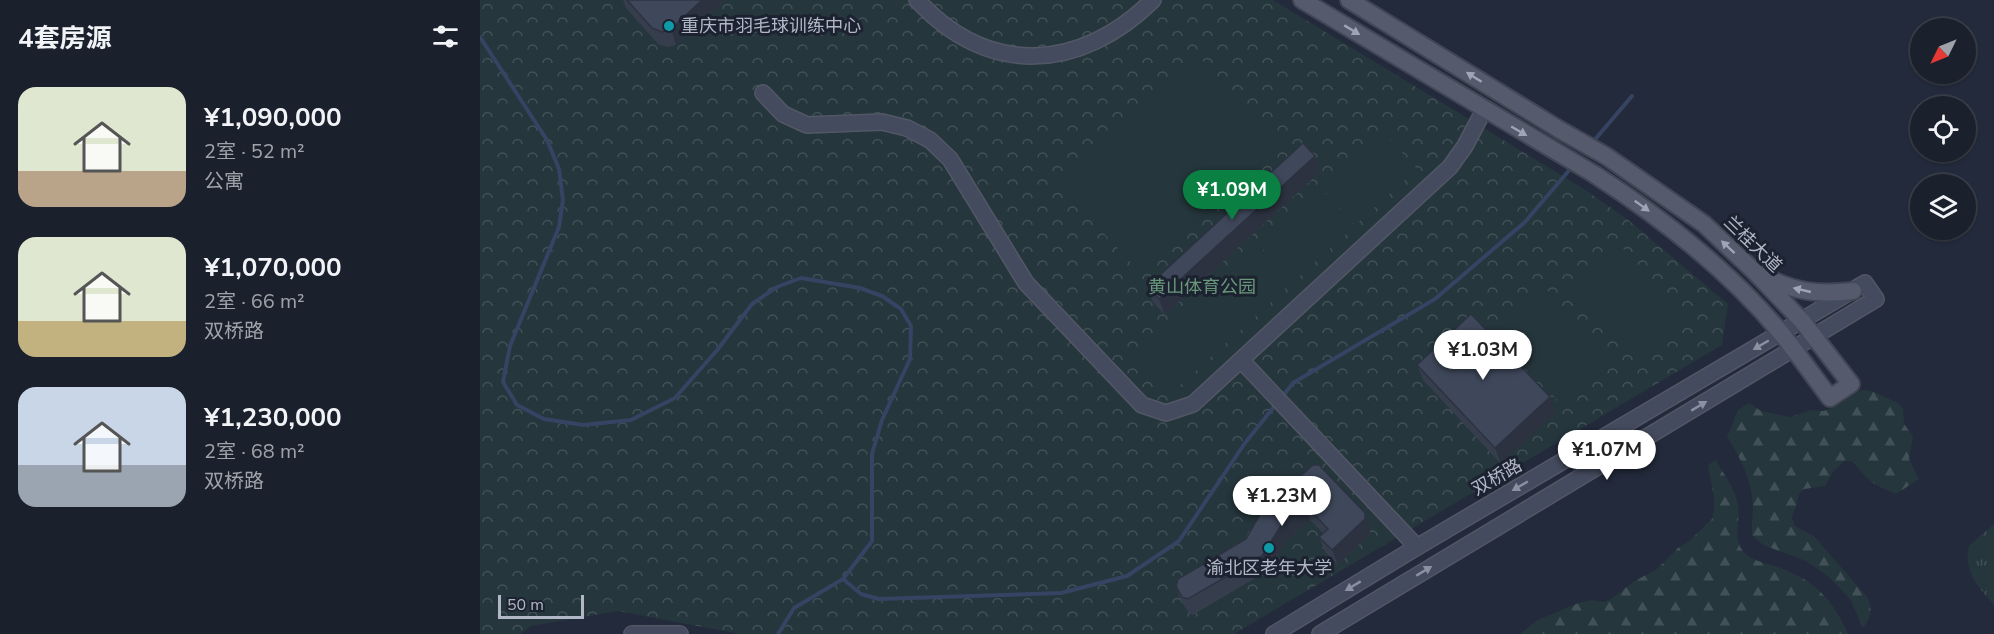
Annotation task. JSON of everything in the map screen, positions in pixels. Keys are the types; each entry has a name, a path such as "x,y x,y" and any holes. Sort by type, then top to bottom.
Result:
{"main road":[{"path":"1302,0 1641,204 1690,243 1739,287 1793,349"},
{"name":"兰桂大道","path":"1350,0 1606,156 1704,224 1802,321 1851,384 1830,398 1793,349"},
{"path":"1754,271 1782,285 1808,292 1829,294 1859,287"}],"street":[{"path":"917,0 952,31 984,48 1020,56 1062,53 1100,40 1136,17 1153,0"},
{"path":"763,93 783,114 807,125 882,122 907,128 930,140 950,159 1026,283 1142,405 1166,413 1193,404 1450,167 1465,146 1484,110"},
{"path":"1320,634 1876,299 1859,287"},
{"name":"双桥路","path":"1274,634 1417,547 1859,287"},
{"path":"1241,360 1417,547"},
{"path":"632,634 680,634"}],"green space":[{"name":"黄山体育公园","path":"480,0 1273,0 1584,189 1627,219 1728,304 1722,345 1234,634 740,634 618,611 531,626 520,634 480,634"},
{"path":"1198,56 1280,145 1141,273 1059,185"},
{"path":"1384,133 1417,169 1355,225 1322,189"},
{"path":"1322,190 1355,226 1293,282 1260,246"},
{"path":"1615,240 1684,314 1635,360 1566,286"},
{"path":"1259,246 1292,282 1231,339 1198,303"},
{"path":"1545,288 1614,363 1565,408 1496,334"},
{"path":"1196,304 1229,340 1168,396 1135,360"},
{"path":"1864,390 1872,391 1898,403 1903,409 1904,424 1913,436 1909,459 1919,479 1896,494 1871,481 1851,461 1844,461 1833,472 1825,486 1804,489 1799,494 1792,519 1795,526 1814,536 1867,597 1870,613 1863,628 1850,599 1829,577 1806,561 1763,545 1752,535 1753,507 1748,479 1727,437 1738,410 1749,403 1761,411 1790,417 1811,410 1824,411"},
{"path":"1716,460 1737,499 1738,537 1741,549 1754,559 1793,573 1822,593 1836,611 1848,634 1520,634 1538,620 1581,602 1592,600 1604,602 1613,598 1633,582 1657,569 1679,547 1688,542 1712,519 1714,498 1708,465"},
{"path":"1994,524 1994,605 1973,578 1968,555 1969,546"}],"building":[{"path":"627,0 702,0 671,29 662,32 652,28"},
{"path":"1303,143 1315,156 1159,299 1147,287"},
{"path":"1471,314 1550,397 1495,448 1417,365"},
{"path":"1313,465 1319,465 1365,513 1365,519 1332,550 1319,537 1328,529 1304,504 1282,524 1262,556 1188,599 1182,597 1176,586 1178,579 1246,539 1262,511"}],"waterway":[{"path":"480,37 547,140 559,169 563,200 559,227 510,346 503,382 517,405 544,419 583,425 631,420 675,398 718,349 752,304 777,287 801,278 860,288 882,296 901,309 911,326 910,359 882,420 872,454 872,541 843,579 794,608 778,634"},
{"path":"1592,143 1632,96"},
{"path":"1282,397 1293,383 1435,299 1525,222 1572,167"},
{"path":"843,579 861,594 879,599 1061,593 1127,576 1179,541 1245,443 1277,403"}],"place":[{"name":"重庆市羽毛球训练中心","path":"669,26"},
{"name":"渝北区老年大学","path":"1269,548"}]}
